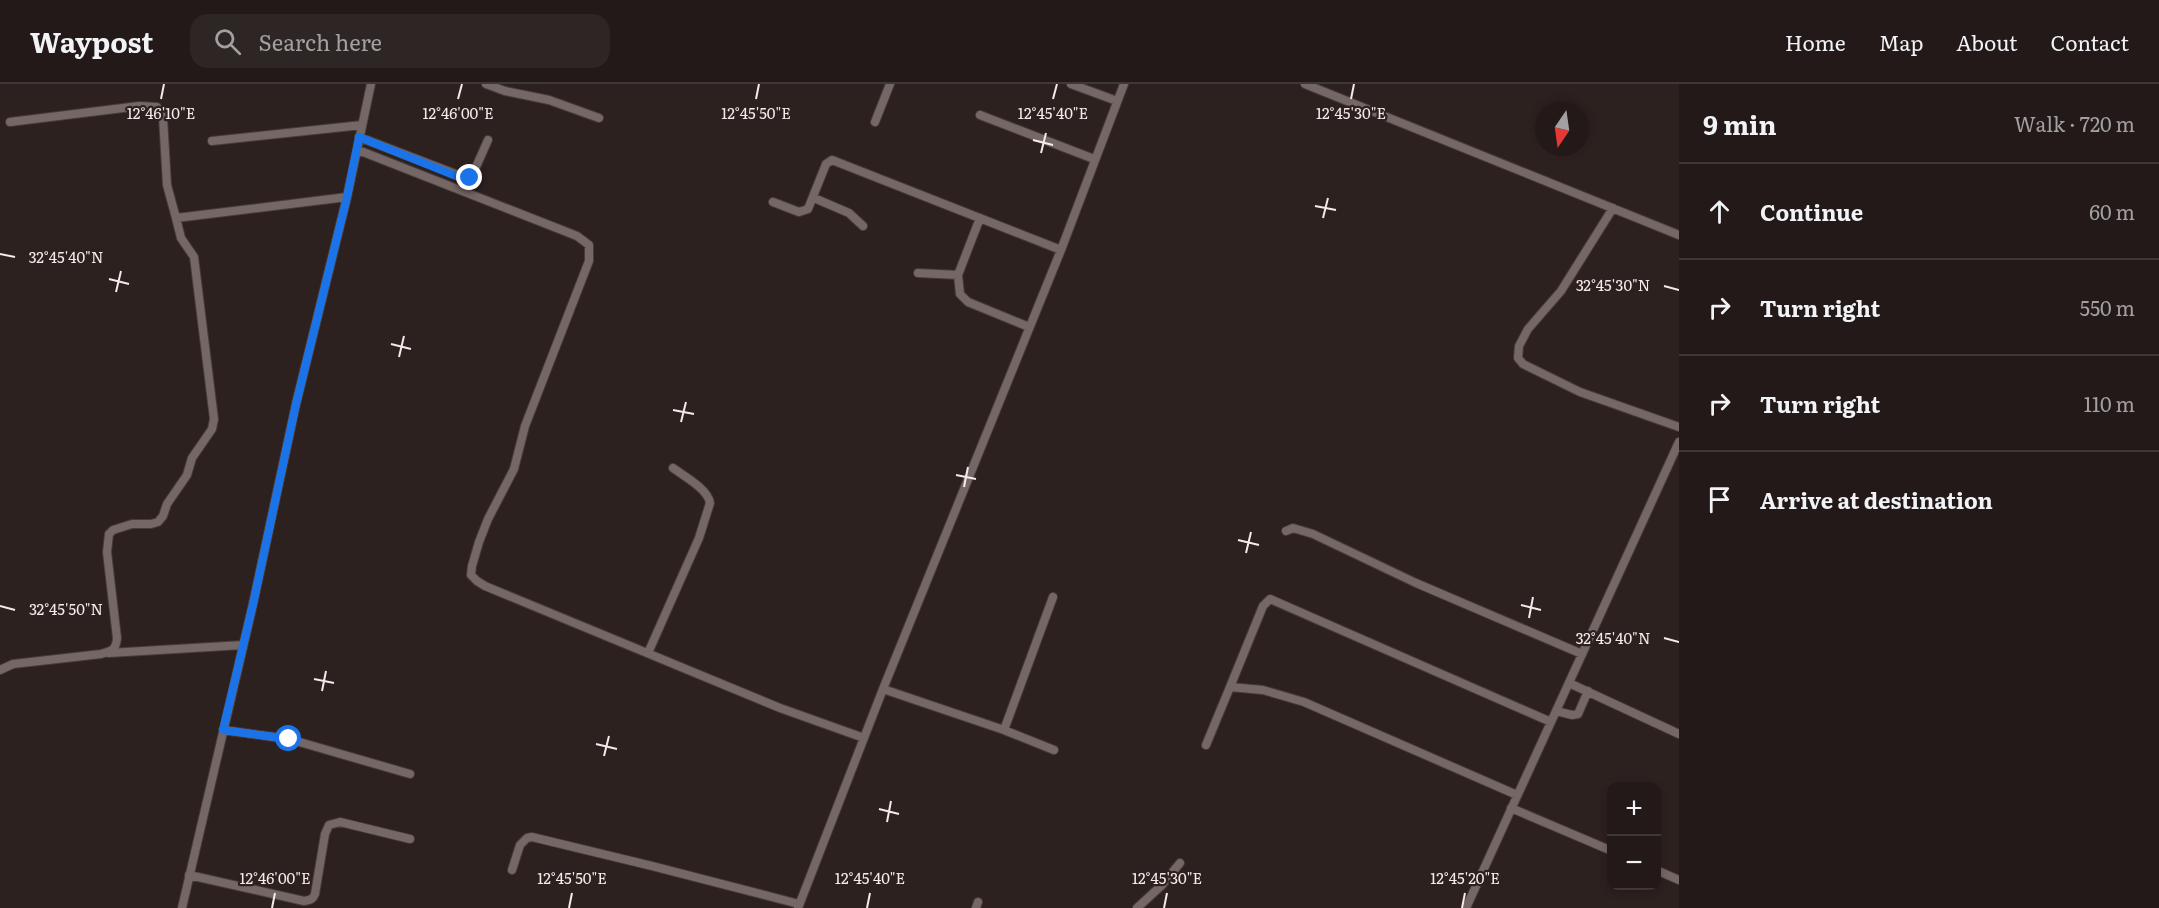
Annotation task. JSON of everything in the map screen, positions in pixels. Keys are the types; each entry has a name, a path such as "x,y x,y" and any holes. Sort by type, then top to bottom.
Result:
{"street":[{"path":"182,908 296,404 358,150 371,84"},
{"path":"486,84 505,91 549,100 599,118"},
{"path":"875,122 890,84"},
{"path":"1071,84 1117,101"},
{"path":"512,870 520,845 527,838 532,837 652,866 798,906 883,689 1061,250 1124,84"},
{"path":"1305,84 1679,235"},
{"path":"10,122 139,106 157,107 163,117 167,185 181,238 194,257 211,387 214,419 212,429 195,451 187,476 167,504 158,522 132,524 113,530 109,534 107,552 116,646 113,650 101,654"},
{"path":"980,115 1094,159"},
{"path":"212,141 362,125"},
{"path":"359,137 466,178 472,176 488,140"},
{"path":"358,150 577,236 589,245 589,261 525,426 514,469 479,542 471,575 484,586 780,708 864,738"},
{"path":"773,202 804,212 810,206 826,164 832,160 1061,250"},
{"path":"176,218 347,197"},
{"path":"813,198 849,213 863,225"},
{"path":"1613,208 1561,291 1528,328 1519,346 1518,358 1523,364 1580,392 1679,426"},
{"path":"980,219 958,275 960,294 968,302 1029,327"},
{"path":"918,273 958,275"},
{"path":"1466,908 1679,442"},
{"path":"648,653 699,538 710,503 710,498 704,492 673,468"},
{"path":"1286,531 1293,528 1313,534 1416,583 1582,654"},
{"path":"1004,730 1053,597"},
{"path":"1206,745 1263,606 1270,599 1551,722"},
{"path":"0,670 13,664 40,659 243,645"},
{"path":"1569,683 1679,734"},
{"path":"1230,687 1263,690 1304,702 1517,795"},
{"path":"883,689 1004,730 1054,750"},
{"path":"1556,711 1572,716 1578,714 1588,691"},
{"path":"223,730 289,739 410,774"},
{"path":"1511,808 1607,849"},
{"path":"189,875 310,900 315,894 325,834 329,825 340,822 410,838"},
{"path":"1137,908 1162,885 1180,862"},
{"path":"1661,872 1679,880"}],"route":[{"path":"289,739 223,730 296,404 358,150 359,137 461,178 470,178"}]}
